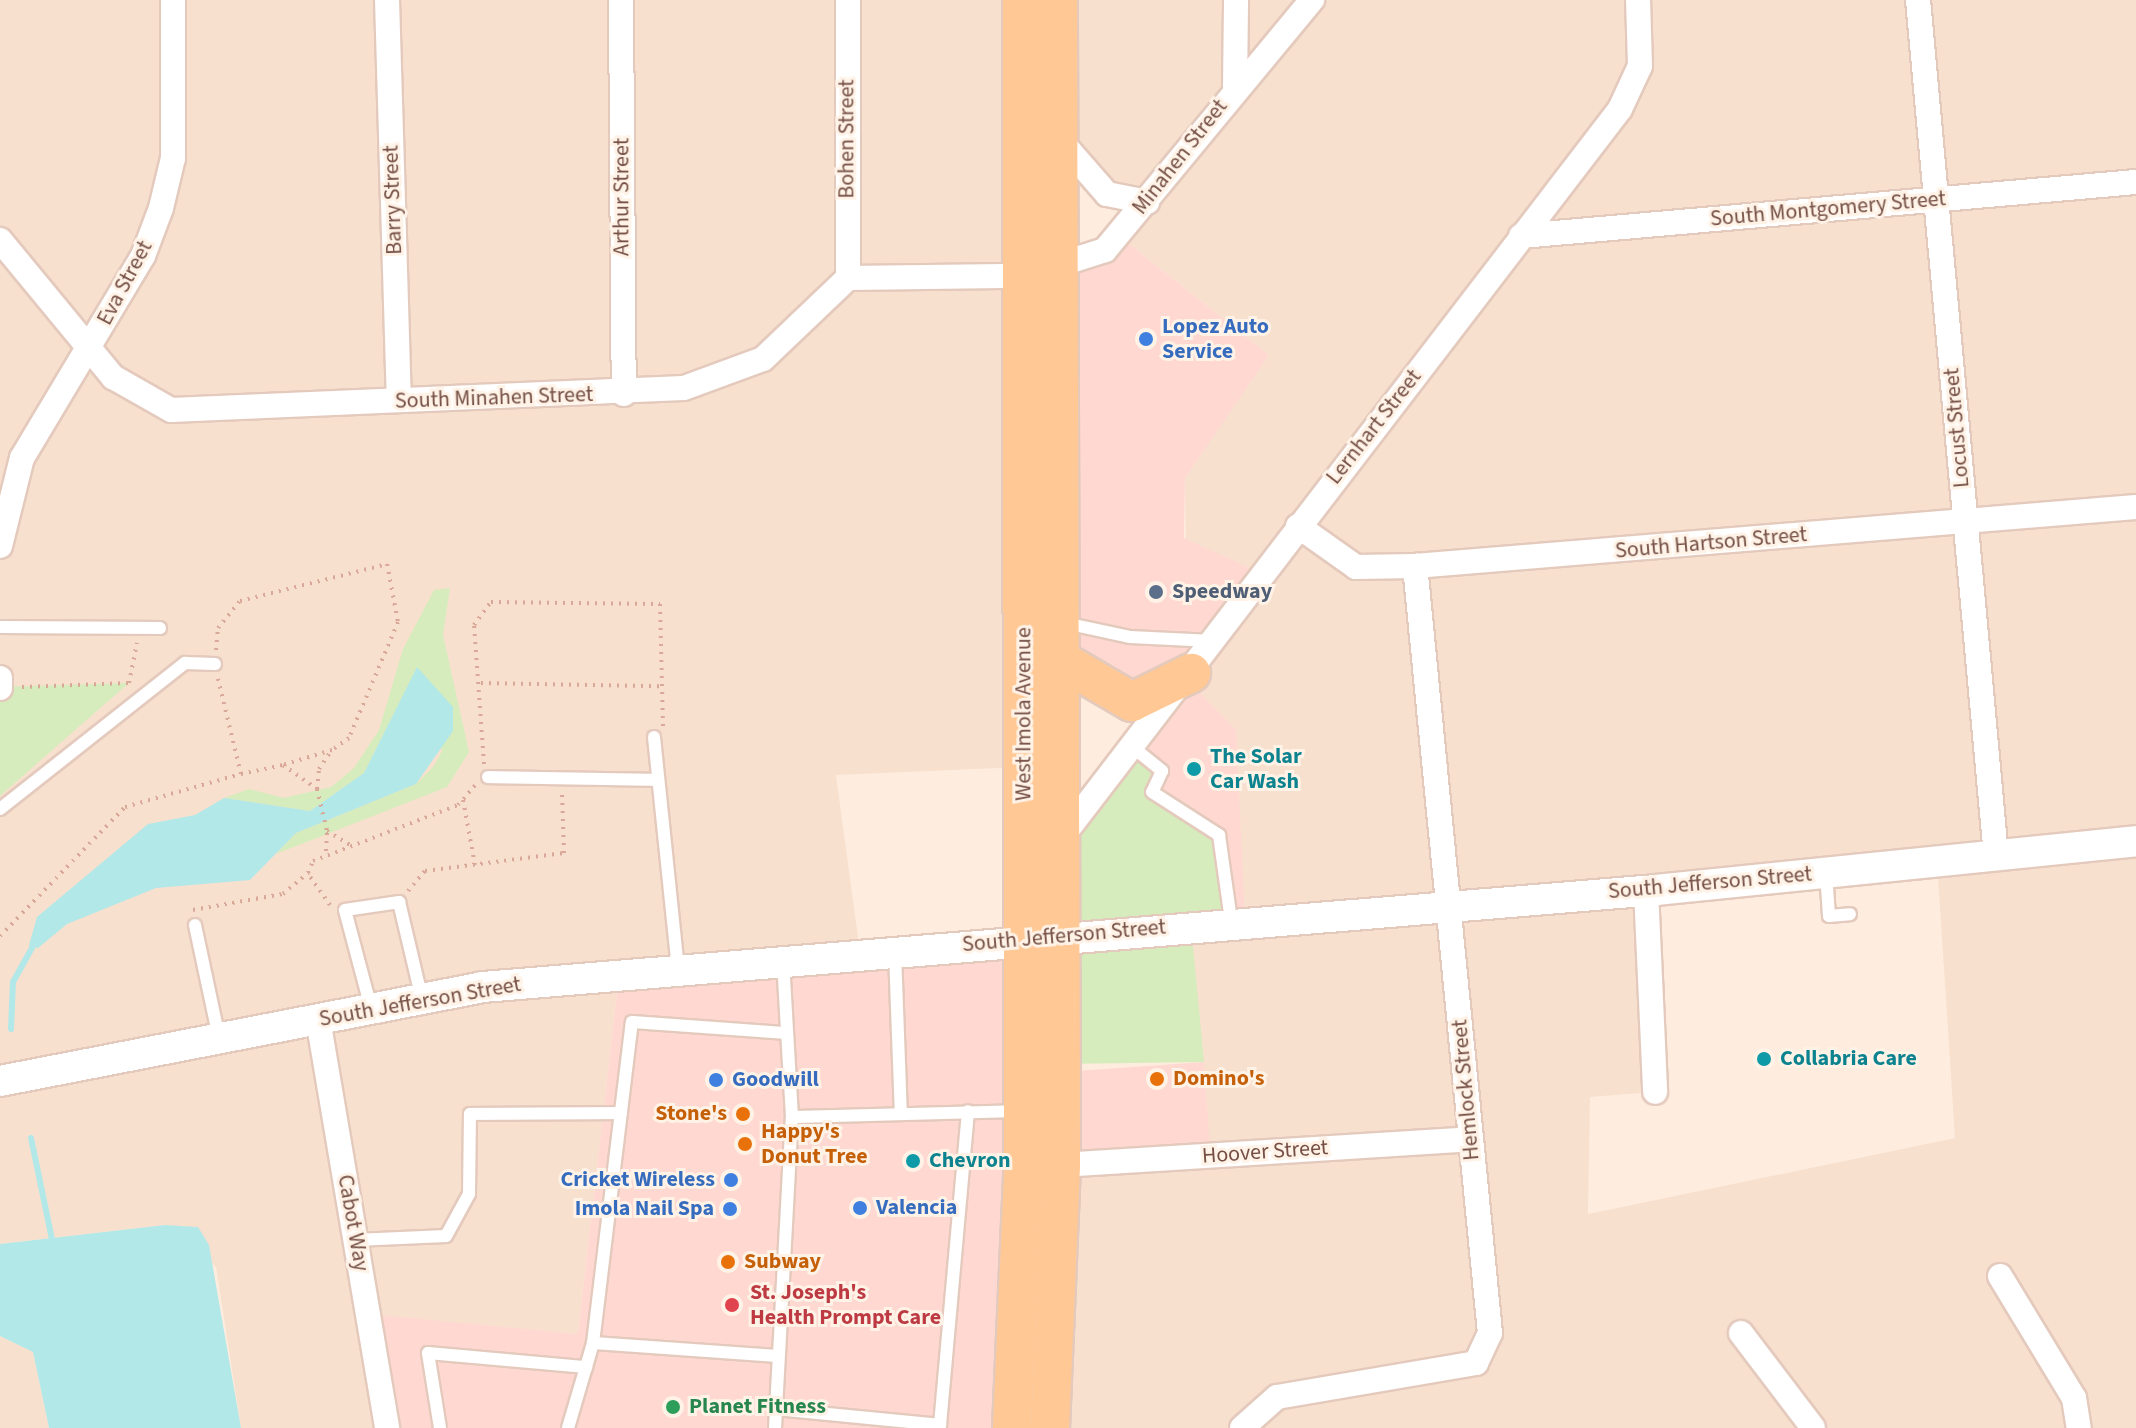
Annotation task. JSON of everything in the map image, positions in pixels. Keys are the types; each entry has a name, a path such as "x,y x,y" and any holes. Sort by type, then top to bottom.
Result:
{"main road":[{"name":"West Imola Avenue","path":"1012,1428 1023,1111 1022,0"},
{"name":"West Imola Avenue","path":"1050,1428 1061,1165 1058,0"},
{"path":"1062,661 1132,702 1191,673"}],"street":[{"name":"Eva Street","path":"0,546 22,458 143,256 167,183 173,0"},
{"name":"Barry Street","path":"387,0 399,400"},
{"name":"Arthur Street","path":"621,0 624,394"},
{"name":"Bohen Street","path":"848,0 848,278"},
{"path":"1235,86 1236,0"},
{"name":"Minahen Street","path":"1024,276 1061,267 1105,250 1147,202 1235,86 1312,0"},
{"name":"Lernhart Street","path":"1062,837 1135,749 1298,526 1620,109 1640,66 1638,0"},
{"name":"Locust Street","path":"1918,0 1996,855"},
{"path":"1059,139 1107,194 1147,202"},
{"name":"South Montgomery Street","path":"1521,236 2136,182"},
{"name":"South Minahen Street","path":"0,240 89,349 142,399 171,410 624,394 684,388 763,359 848,278"},
{"path":"848,278 1024,276"},
{"name":"South Hartson Street","path":"1298,526 1356,567 1415,566 2136,507"},
{"name":"Hemlock Street","path":"1242,1428 1277,1397 1476,1363 1490,1333 1415,566"},
{"path":"0,678 0,687"},
{"name":"South Jefferson Street","path":"0,1081 422,999 678,968 1023,942 1231,920 1450,902 1646,890 2136,841"},
{"path":"1646,890 1655,1092"},
{"name":"Cabot Way","path":"318,1019 387,1428"},
{"name":"Hoover Street","path":"1061,1165 1470,1139"},
{"path":"2000,1276 2074,1398 2079,1428"},
{"path":"1741,1333 1813,1428"}],"lane":[{"path":"1062,622 1130,637 1215,641"},
{"path":"0,627 160,628"},
{"path":"0,809 185,663 215,664"},
{"path":"654,744 678,968"},
{"path":"1135,749 1162,771 1152,792 1219,835 1231,920"},
{"path":"488,777 658,780"},
{"path":"1826,872 1829,916 1850,914"},
{"path":"372,1008 345,910 399,902 422,999"},
{"path":"195,925 219,1038"},
{"path":"895,950 901,1114"},
{"path":"775,1428 792,1117 783,958"},
{"path":"568,1428 593,1343 632,1022 785,1033"},
{"path":"777,1409 890,1424 940,1425 968,1111"},
{"path":"792,1117 1023,1111"},
{"path":"355,1240 446,1236 469,1194 470,1114 621,1113"},
{"path":"593,1343 779,1356"},
{"path":"440,1428 428,1353 586,1367"}],"path":[{"path":"0,936 125,807 332,750 349,738 398,622 387,564 240,601 218,628 215,664 241,774"},
{"path":"326,851 352,846 463,800 484,764 481,683 474,625 491,602 660,604 664,745 654,744"},
{"path":"0,687 129,683 136,677 138,628"},
{"path":"481,683 661,686"},
{"path":"195,925 193,905 283,894 308,873 326,851 327,831 317,789 319,769 332,750"},
{"path":"283,765 317,789"},
{"path":"399,902 425,871 564,853 561,778"},
{"path":"463,800 475,865"},
{"path":"327,831 352,846"},
{"path":"308,873 326,904 345,910"}],"shaded area":[{"path":"0,0 1022,0 1024,767 836,775 860,952 619,974 578,1334 368,1315 387,1428 241,1428 216,1267 165,1225 0,1244"},
{"path":"1058,0 2136,0 2136,1428 1050,1428 1061,1165 1210,1155 1191,925 1185,477 1269,355 1118,235 1146,203 1107,194 1059,139","holes":["1937,862 1955,1138 1588,1214 1590,1097 1655,1092 1656,890"]},
{"path":"1118,235 1269,355 1185,478 1184,538 1263,574 1150,697 1062,661 1061,267"},
{"path":"1187,679 1236,730 1245,919 1231,920 1152,792 1135,749"},
{"path":"1023,942 1012,1428 387,1428 368,1314 578,1334 619,974"},
{"path":"1204,1062 1211,1156 1068,1166 1061,1072"},
{"path":"0,1336 33,1352 49,1428 0,1428"}],"green space":[{"path":"450,588 443,635 469,752 447,787 276,854 296,833 416,784 434,766 442,751 417,668 364,773 310,811 224,798 249,789 284,798 331,787 354,768 379,730 403,649 434,590"},
{"path":"129,683 74,731 0,796 0,687"},
{"path":"1135,749 1162,771 1152,791 1219,835 1231,920 1191,925 1204,1062 1061,1064 1062,837"}],"water":[{"path":"417,667 453,707 453,731 416,784 296,833 250,880 156,888 67,924 38,948 29,945 37,917 148,824 195,815 224,798 310,811 364,773"},
{"path":"165,1225 198,1227 209,1245 241,1428 49,1428 33,1352 0,1336 0,1244"}],"waterway":[{"path":"11,1029 13,982 33,946"},
{"path":"31,1138 52,1239"}],"place":[{"name":"Lopez Auto Service","path":"1146,339"},
{"name":"Speedway","path":"1156,592"},
{"name":"The Solar Car Wash","path":"1194,769"},
{"name":"Collabria Care","path":"1764,1059"},
{"name":"Domino's","path":"1157,1079"},
{"name":"Goodwill","path":"716,1080"},
{"name":"Stone's","path":"743,1114"},
{"name":"Happy's Donut Tree","path":"745,1144"},
{"name":"Chevron","path":"913,1161"},
{"name":"Cricket Wireless","path":"731,1180"},
{"name":"Valencia","path":"860,1208"},
{"name":"Imola Nail Spa","path":"730,1209"},
{"name":"Subway","path":"728,1262"},
{"name":"St. Joseph's Health Prompt Care","path":"732,1305"},
{"name":"Planet Fitness","path":"673,1407"}]}
